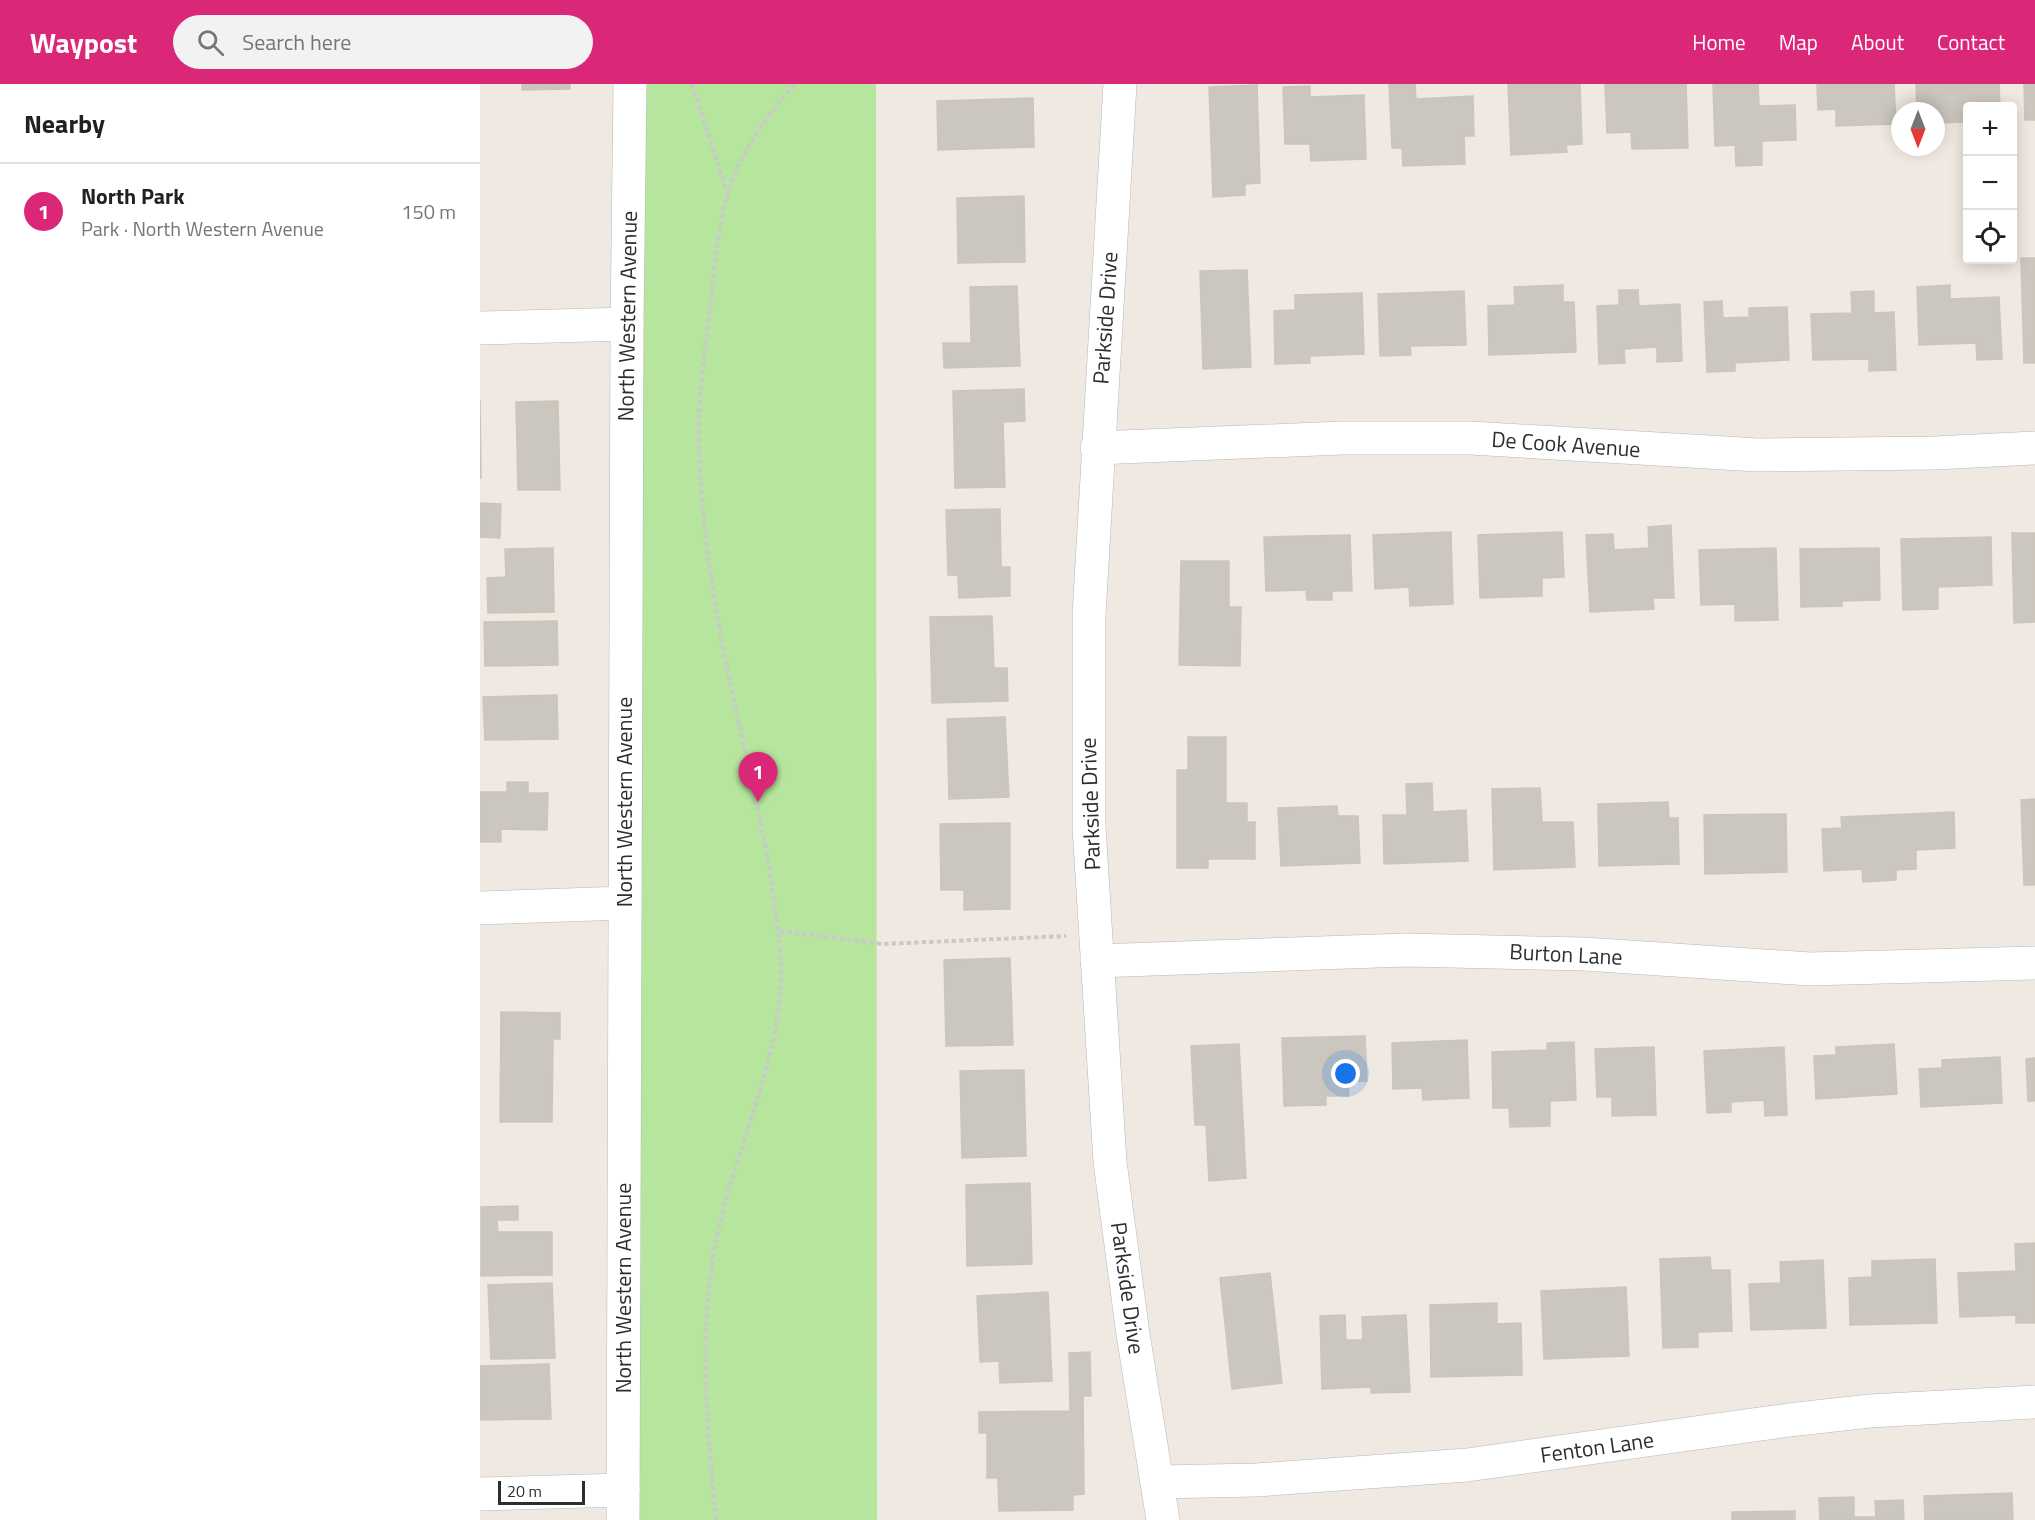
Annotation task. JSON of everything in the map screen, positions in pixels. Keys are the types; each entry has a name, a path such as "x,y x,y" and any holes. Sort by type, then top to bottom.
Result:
{"street":[{"name":"North Western Avenue","path":"623,1505 624,903 630,84"},
{"name":"Parkside Drive","path":"1120,84 1089,615 1089,827 1110,1162 1133,1334 1163,1520"},
{"path":"480,328 627,324"},
{"name":"De Cook Avenue","path":"1097,448 1342,438 1471,438 1758,455 1935,453 2035,448"},
{"path":"480,908 624,903"},
{"name":"Burton Lane","path":"1096,948 1417,950 1584,954 1810,969 2035,963"},
{"name":"Fenton Lane","path":"1158,1482 1256,1480 1467,1464 1801,1419 1937,1406 2035,1402"},
{"path":"480,1494 623,1505"}],"path":[{"path":"692,84 728,193"},
{"path":"716,1520 706,1374 710,1270 718,1228 776,1028 781,980 780,931 763,825 727,665 708,554 701,481 700,396 717,247 728,193 736,172 753,143 795,84"},
{"path":"780,931 882,944 1096,948"}],"green space":[{"path":"641,84 876,84 877,1520 638,1520"}],"building":[{"path":"522,84 570,84 570,89 522,90"},
{"path":"1389,84 1415,84 1416,99 1473,96 1474,136 1464,136 1465,164 1403,166 1402,148 1392,148"},
{"path":"1508,84 1580,84 1582,144 1566,145 1567,152 1511,155"},
{"path":"1605,84 1686,84 1688,148 1632,149 1631,132 1607,133"},
{"path":"1713,84 1758,84 1759,106 1795,105 1796,140 1762,141 1762,165 1736,166 1735,145 1715,146"},
{"path":"1817,84 1894,84 1895,102 1891,102 1891,124 1836,126 1836,109 1818,110"},
{"path":"1916,84 1999,84 2000,102 1963,102 1963,122 1945,123 1945,102 1917,102"},
{"path":"2024,84 2035,84 2035,120 2025,120"},
{"path":"1257,85 1260,183 1245,184 1245,195 1213,197 1209,87"},
{"path":"1310,86 1310,97 1364,95 1366,159 1311,161 1310,144 1285,144 1283,87"},
{"path":"1033,98 1034,147 938,150 937,101"},
{"path":"1024,196 1025,262 958,263 957,198"},
{"path":"2021,258 2035,258 2035,363 2024,363"},
{"path":"1247,270 1251,367 1203,369 1200,271"},
{"path":"1563,285 1563,302 1574,302 1576,352 1489,355 1488,306 1515,305 1514,287"},
{"path":"1950,285 1950,299 1999,297 2002,359 1977,360 1976,343 1919,345 1917,287"},
{"path":"1017,286 1020,366 944,368 943,343 971,343 970,287"},
{"path":"1619,290 1638,290 1639,306 1680,304 1682,361 1657,362 1657,347 1624,349 1625,363 1599,364 1597,306 1619,305"},
{"path":"1464,291 1466,345 1410,346 1411,355 1380,356 1378,294"},
{"path":"1874,291 1874,313 1894,312 1896,370 1869,371 1869,359 1813,360 1811,314 1852,313 1851,292"},
{"path":"1362,293 1364,354 1310,356 1310,363 1275,364 1274,311 1295,310 1295,295"},
{"path":"1722,301 1723,318 1749,317 1749,308 1787,307 1789,360 1735,363 1735,371 1707,372 1704,302"},
{"path":"1024,389 1025,421 1003,422 1005,487 955,488 953,391"},
{"path":"480,400 481,478 480,478"},
{"path":"558,401 560,490 518,490 516,402"},
{"path":"480,503 501,504 500,538 480,537"},
{"path":"1000,509 1001,567 1010,567 1010,596 959,598 958,575 948,575 946,510"},
{"path":"1671,525 1674,598 1653,598 1654,609 1590,612 1586,535 1613,534 1614,550 1649,548 1648,527"},
{"path":"1451,532 1453,604 1410,606 1409,587 1375,589 1373,535"},
{"path":"1562,532 1564,577 1542,578 1542,596 1480,598 1478,535"},
{"path":"2012,533 2035,533 2035,622 2014,623"},
{"path":"1350,535 1352,591 1332,591 1332,600 1307,600 1306,590 1266,591 1264,537"},
{"path":"1991,537 1992,585 1938,587 1938,609 1903,610 1901,539"},
{"path":"553,548 554,612 488,613 487,578 506,577 505,549"},
{"path":"1776,548 1778,620 1735,621 1735,604 1701,605 1699,550"},
{"path":"1879,548 1880,600 1842,601 1842,606 1801,607 1800,549"},
{"path":"1181,561 1229,561 1229,607 1241,607 1240,666 1179,665"},
{"path":"992,616 994,668 1007,668 1008,701 932,703 930,617"},
{"path":"557,621 558,665 485,666 484,622"},
{"path":"557,695 558,739 485,740 483,697"},
{"path":"1005,717 1009,797 949,799 947,719"},
{"path":"1188,737 1226,737 1226,803 1247,803 1247,822 1255,822 1255,859 1208,859 1208,868 1177,868 1177,770 1188,770"},
{"path":"507,782 528,782 528,793 548,793 547,830 501,829 501,842 480,842 480,792 507,792"},
{"path":"1432,783 1433,812 1466,810 1468,861 1384,864 1383,815 1407,815 1406,784"},
{"path":"1540,788 1542,822 1573,822 1575,867 1494,870 1492,789"},
{"path":"2035,799 2035,885 2024,885 2021,800"},
{"path":"1668,802 1669,818 1678,818 1679,864 1599,866 1598,804"},
{"path":"1337,806 1338,816 1358,816 1360,863 1281,866 1278,808"},
{"path":"1954,812 1955,848 1916,850 1916,869 1896,870 1896,880 1863,882 1862,869 1824,871 1822,829 1842,828 1841,817"},
{"path":"1786,814 1787,872 1705,874 1704,815"},
{"path":"1010,823 1010,909 964,910 964,890 941,890 940,824"},
{"path":"1010,958 1013,1045 946,1046 944,960"},
{"path":"501,1012 560,1013 560,1039 553,1039 552,1122 500,1122"},
{"path":"1365,1036 1367,1081 1348,1082 1349,1096 1326,1096 1326,1105 1284,1106 1282,1038"},
{"path":"1467,1040 1469,1098 1423,1100 1422,1088 1393,1089 1392,1043"},
{"path":"1574,1042 1576,1100 1550,1101 1550,1126 1510,1127 1509,1108 1493,1108 1492,1052 1547,1050 1547,1043"},
{"path":"1239,1044 1246,1178 1209,1181 1206,1125 1195,1125 1191,1046"},
{"path":"1894,1044 1897,1094 1816,1099 1814,1056 1836,1055 1836,1047"},
{"path":"1654,1047 1656,1115 1612,1116 1612,1097 1597,1097 1595,1049"},
{"path":"1784,1047 1787,1115 1765,1116 1764,1100 1731,1102 1731,1112 1707,1113 1704,1051"},
{"path":"2000,1057 2002,1103 1921,1107 1919,1069 1942,1068 1942,1060"},
{"path":"2035,1058 2035,1101 2028,1101 2026,1059"},
{"path":"1024,1070 1026,1156 962,1158 960,1071"},
{"path":"1030,1183 1032,1264 967,1266 966,1185"},
{"path":"518,1206 518,1220 497,1220 498,1232 552,1232 552,1275 481,1276 481,1207"},
{"path":"2035,1243 2035,1323 2016,1323 2016,1315 1960,1317 1958,1273 2016,1271 2015,1244"},
{"path":"1710,1257 1711,1270 1730,1270 1732,1331 1698,1332 1698,1347 1663,1348 1660,1259"},
{"path":"1935,1259 1937,1323 1850,1325 1849,1278 1872,1277 1872,1261"},
{"path":"1823,1260 1826,1328 1751,1330 1749,1284 1781,1283 1780,1262"},
{"path":"1270,1273 1282,1383 1232,1389 1220,1278"},
{"path":"552,1283 555,1358 491,1359 488,1285"},
{"path":"1626,1287 1629,1356 1544,1359 1541,1291"},
{"path":"1048,1292 1052,1381 1000,1383 999,1361 980,1362 977,1296"},
{"path":"1497,1303 1497,1324 1521,1323 1522,1375 1431,1377 1430,1305"},
{"path":"1345,1315 1346,1340 1363,1340 1362,1317 1406,1315 1410,1392 1371,1393 1371,1387 1322,1389 1320,1316"},
{"path":"1090,1352 1091,1396 1083,1396 1084,1494 1073,1495 1073,1510 999,1511 998,1478 987,1478 987,1433 979,1433 979,1412 1070,1411 1069,1353"},
{"path":"549,1364 551,1419 480,1420 480,1366"},
{"path":"2012,1493 2013,1520 1925,1520 1924,1496"},
{"path":"1854,1497 1854,1517 1876,1517 1875,1501 1903,1500 1904,1520 1820,1520 1819,1498"},
{"path":"1795,1511 1795,1520 1732,1520 1732,1512"}],"place":[{"name":"North Park","path":"758,802"}]}
